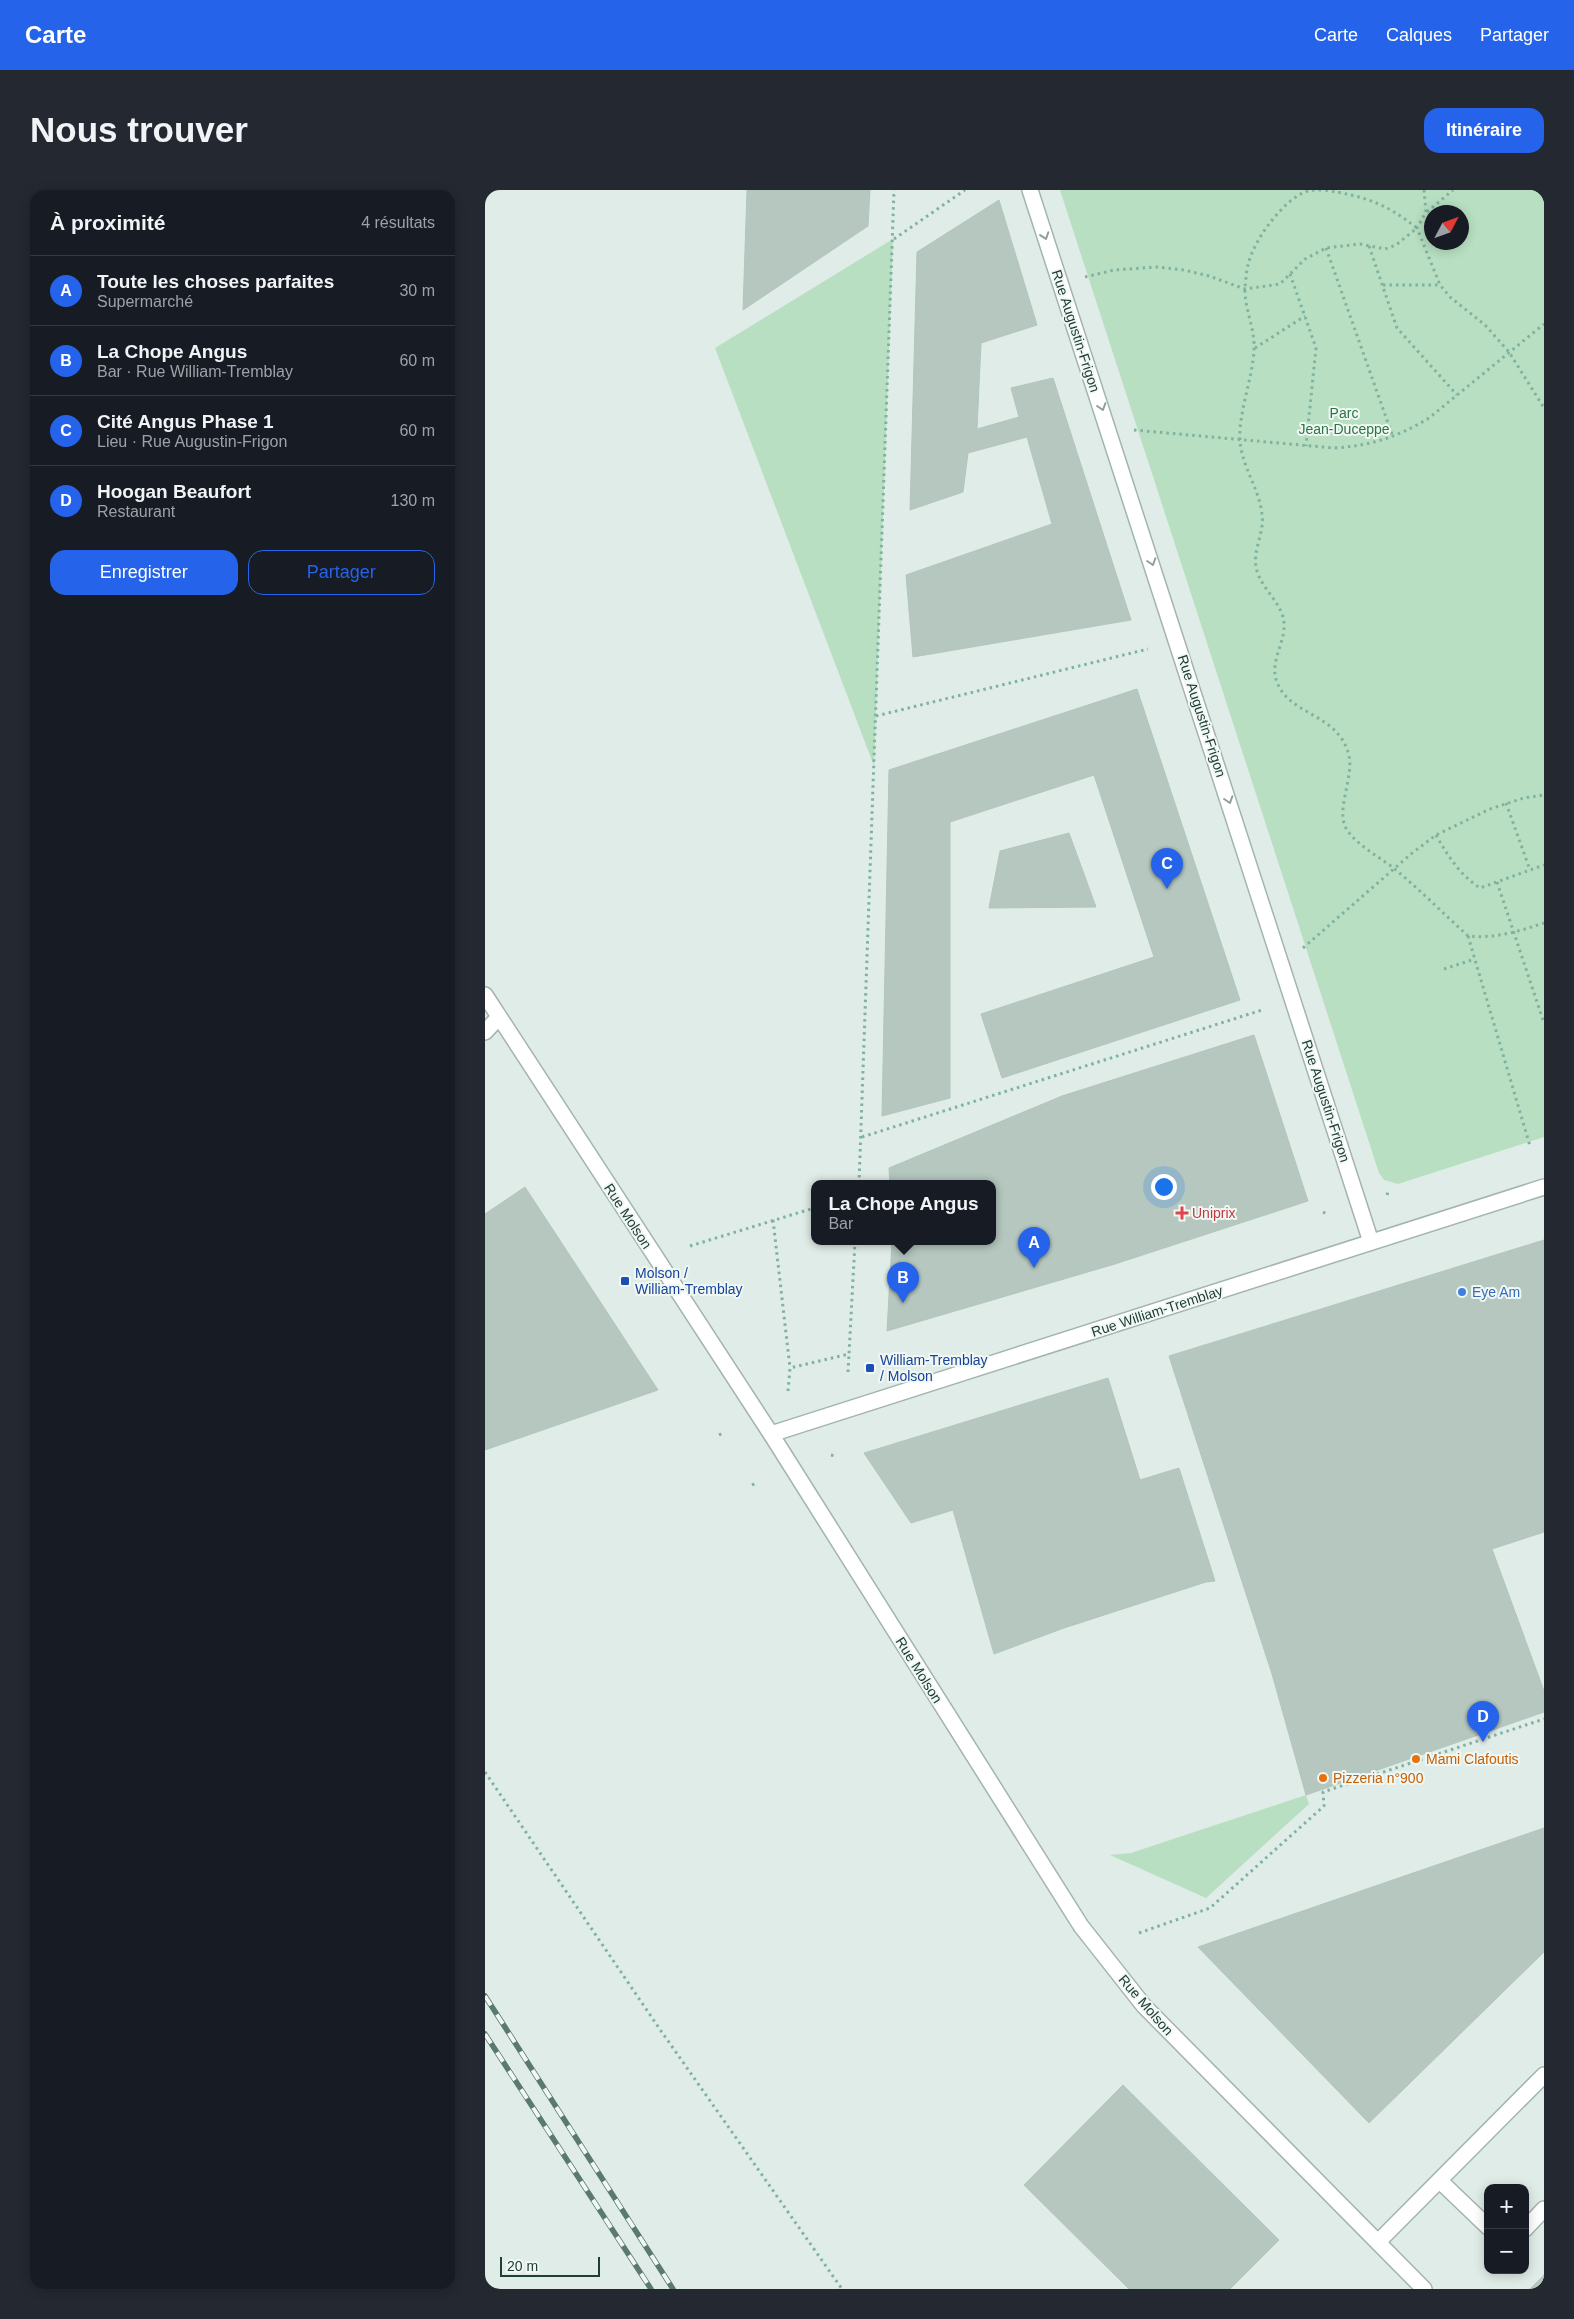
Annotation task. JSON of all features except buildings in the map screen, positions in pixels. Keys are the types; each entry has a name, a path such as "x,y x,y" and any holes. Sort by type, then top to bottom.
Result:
{"street":[{"name":"Rue Augustin-Frigon","path":"1030,190 1371,1242"},
{"name":"Rue Molson","path":"485,996 771,1434 1081,1926 1144,2006 1424,2289"},
{"path":"485,1032 499,1017"},
{"name":"Rue William-Tremblay","path":"771,1434 1544,1187"},
{"path":"1378,2242 1544,2075"},
{"path":"1440,2181 1484,2223"},
{"path":"1529,2225 1544,2210"}],"path":[{"path":"859,1180 895,190"},
{"path":"893,240 965,190"},
{"path":"1530,1146 1468,936 1395,868 1364,846 1347,830 1343,809 1350,766 1345,742 1337,731 1326,722 1284,694 1276,682 1276,656 1285,631 1279,607 1261,582 1256,569 1256,556 1262,530 1262,514 1243,463 1240,439 1255,348 1245,290 1248,264 1267,226 1286,204 1307,190 1351,194 1378,202 1417,228 1440,285 1450,297 1485,325 1509,352 1544,408"},
{"path":"1425,190 1426,205"},
{"path":"1435,205 1453,190"},
{"path":"1085,278 1114,270 1157,267 1184,270 1209,276 1245,290 1280,284 1305,259 1326,248 1343,244 1385,249 1396,245 1417,228 1424,216"},
{"path":"1369,246 1397,328 1457,395"},
{"path":"1326,248 1393,437"},
{"path":"1290,274 1316,348 1306,446"},
{"path":"1383,286 1440,285"},
{"path":"1255,348 1305,316"},
{"path":"1134,430 1306,446 1356,447 1393,437 1429,418 1544,324"},
{"path":"876,716 1149,649"},
{"path":"1302,949 1436,835 1506,803 1544,795"},
{"path":"1506,803 1530,870"},
{"path":"1436,835 1454,865 1480,888 1544,865"},
{"path":"1497,882 1544,1023"},
{"path":"1468,936 1485,938 1544,923"},
{"path":"1444,969 1475,959"},
{"path":"862,1137 1262,1010"},
{"path":"1387,1195 1389,1189"},
{"path":"690,1246 811,1209"},
{"path":"1323,1212 1327,1215"},
{"path":"773,1220 790,1368 788,1391"},
{"path":"848,1372 855,1245"},
{"path":"790,1368 849,1354"},
{"path":"1139,1933 1210,1908 1325,1806 1323,1792 1544,1718"},
{"path":"485,1772 659,2028 842,2289"}],"green space":[{"name":"Parc Jean-Duceppe","path":"1060,190 1544,190 1544,1137 1398,1184 1384,1180 1379,1173"},
{"path":"893,239 874,766 715,348"},
{"path":"1306,1795 1309,1804 1206,1898 1110,1855 1131,1853"}],"railway":[{"path":"485,1996 673,2289"},
{"path":"485,2034 651,2289"}],"place":[{"name":"Cité Angus Phase 1","path":"1167,889"},
{"name":"Uniprix","path":"1182,1213"},
{"name":"Toute les choses parfaites","path":"1034,1268"},
{"name":"Molson / William-Tremblay","path":"625,1281"},
{"name":"Eye Am","path":"1462,1292"},
{"name":"La Chope Angus","path":"903,1303"},
{"name":"William-Tremblay / Molson","path":"870,1368"},
{"name":"Hoogan Beaufort","path":"1483,1742"},
{"name":"Mami Clafoutis","path":"1416,1759"},
{"name":"Pizzeria n°900","path":"1323,1778"}]}
